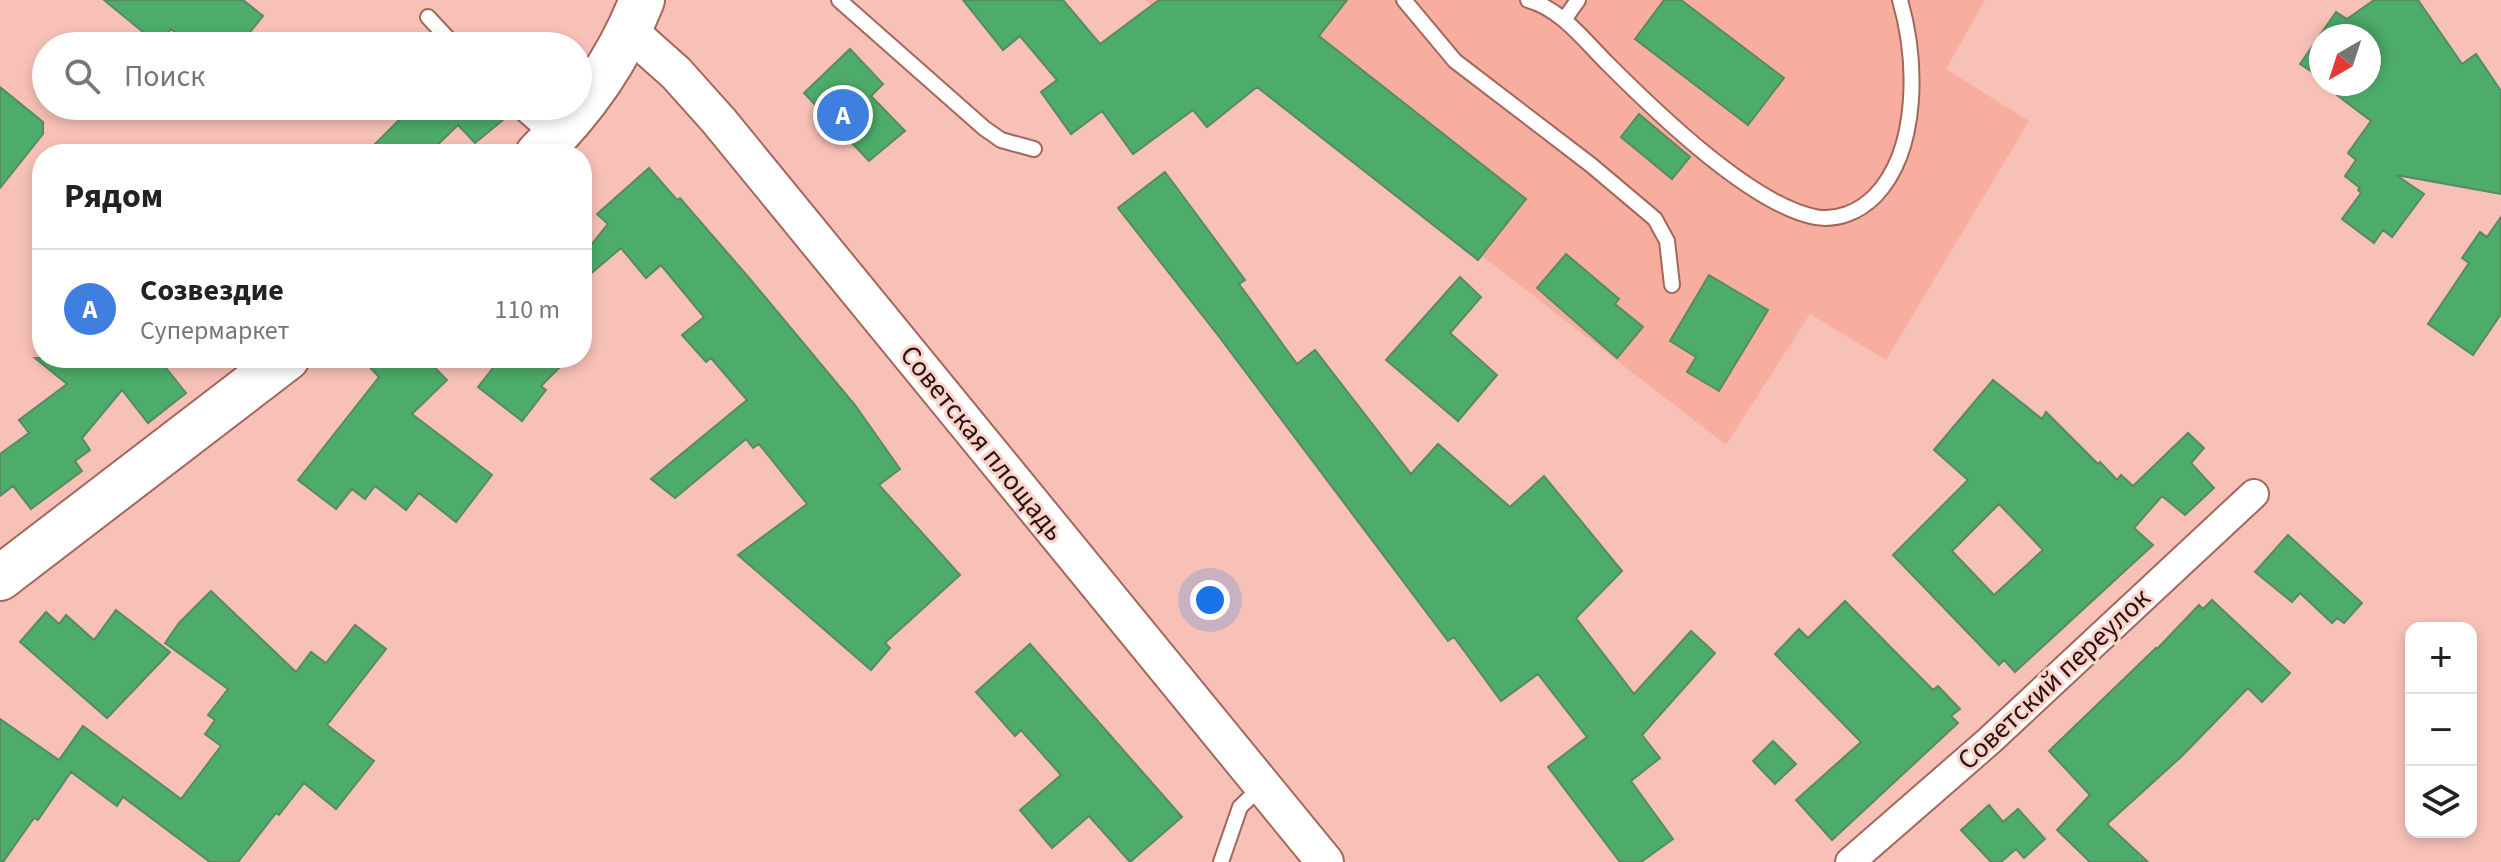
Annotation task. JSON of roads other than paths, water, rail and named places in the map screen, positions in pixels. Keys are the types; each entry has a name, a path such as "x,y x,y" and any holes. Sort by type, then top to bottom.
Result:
{"main road":[{"path":"592,94 636,16"},
{"path":"548,144 569,120"},
{"path":"0,578 274,368"}],"street":[{"name":"Советская площадь","path":"636,16 676,73 719,121 1325,862"},
{"name":"Советский переулок","path":"1850,862 1989,741 2254,494"}],"lane":[{"path":"839,0 984,128 1001,140 1034,149"},
{"path":"1404,0 1455,61 1591,165 1655,219 1667,241 1672,285"},
{"path":"1528,0 1548,8 1564,20 1647,103 1744,183 1766,198 1816,217 1835,217 1853,212 1868,203 1883,187 1902,148 1911,81 1910,45 1900,0"},
{"path":"1564,20 1578,0"},
{"path":"428,17 442,32"},
{"path":"525,120 543,144"},
{"path":"1221,862 1240,807 1263,786"}],"place":[{"name":"Созвездие","path":"843,115"}]}
